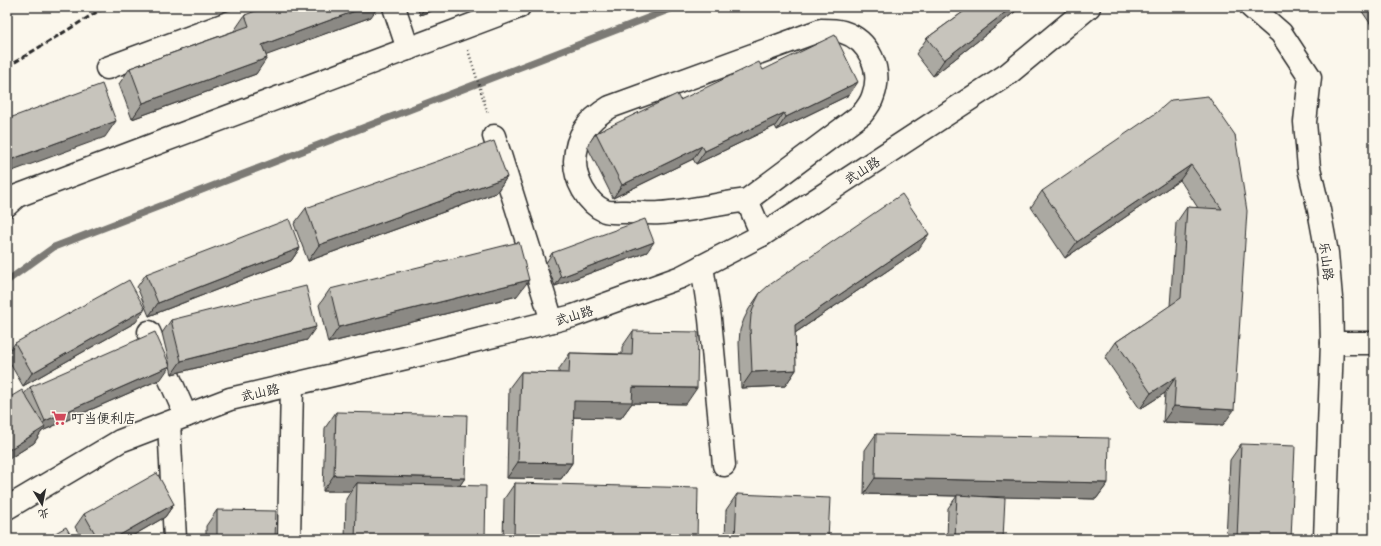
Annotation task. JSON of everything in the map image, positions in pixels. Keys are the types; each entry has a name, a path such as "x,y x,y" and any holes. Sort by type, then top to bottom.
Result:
{"street":[{"path":"107,68 271,7"},
{"path":"394,7 408,49"},
{"path":"7,205 17,196 519,7"},
{"name":"武山路","path":"7,508 120,441 230,399 552,322 674,280 762,235 1008,74 1089,7"},
{"name":"乐山路","path":"1251,7 1281,33 1310,77 1305,122 1309,168 1327,253 1331,298 1332,343 1325,539"},
{"path":"821,30 838,31 854,37 870,53 877,74 876,85 869,106 862,114 747,200 659,213 605,211 594,203 585,193 578,180 575,167 575,153 579,140 591,120 610,107 821,30"},
{"path":"494,136 552,322"},
{"path":"747,200 762,235"},
{"path":"702,266 710,319 724,465"},
{"path":"149,332 177,420 175,539"},
{"path":"1332,343 1374,343"},
{"path":"289,539 292,385"}],"path":[{"path":"473,67 494,136"}],"building":[{"path":"266,7 366,7 262,45 267,58 143,103 130,68 249,26 245,15"},
{"path":"970,7 1012,7 944,60 927,38"},
{"path":"835,35 858,82 786,117 784,113 705,151 702,146 622,185 596,133 677,94 680,100 759,62 763,70"},
{"path":"102,84 116,121 7,161 7,119"},
{"path":"1208,96 1235,135 1247,211 1234,410 1174,406 1176,377 1151,393 1116,342 1181,298 1187,207 1222,209 1191,165 1077,242 1042,191 1156,113 1171,100"},
{"path":"494,141 507,177 319,245 306,208"},
{"path":"902,194 929,234 795,325 796,370 752,372 750,327 751,315 760,293"},
{"path":"289,219 300,248 158,303 146,274"},
{"path":"645,219 654,242 561,277 552,253"},
{"path":"519,242 529,280 339,327 330,289"},
{"path":"129,280 145,309 32,373 15,343"},
{"path":"306,286 316,327 181,361 171,320"},
{"path":"633,331 698,332 697,388 633,387 632,402 574,401 572,463 518,462 521,372 569,373 570,353 632,355"},
{"path":"155,332 170,366 45,421 30,387"},
{"path":"22,390 45,427 7,451 7,399"},
{"path":"336,412 467,415 465,478 334,475"},
{"path":"876,434 1109,438 1108,483 875,478"},
{"path":"1241,444 1295,446 1291,539 1237,539"},
{"path":"157,473 174,504 113,539 98,539 84,514"},
{"path":"357,483 486,486 485,539 355,539"},
{"path":"515,483 698,488 697,539 514,539"},
{"path":"737,494 830,498 828,539 735,539"},
{"path":"957,495 1005,498 1003,539 955,539"},
{"path":"217,510 276,511 275,539 217,539"},
{"path":"66,527 73,539 45,539"}],"waterway":[{"path":"7,281 54,247 676,7"}],"railway":[{"path":"7,67 105,7"}],"place":[{"name":"叮当便利店","path":"59,418"}]}
